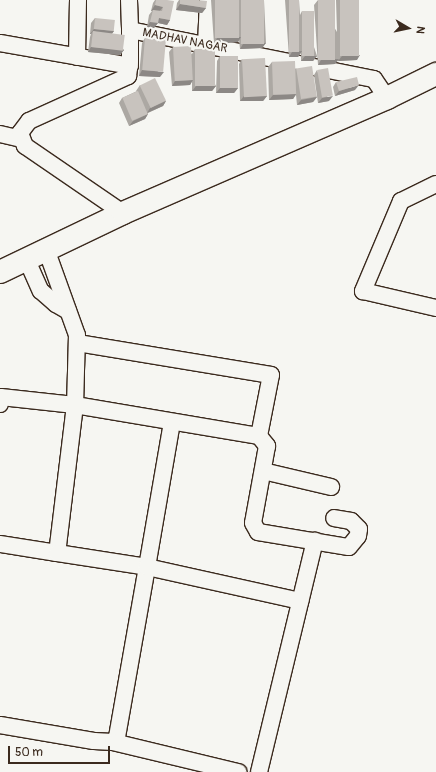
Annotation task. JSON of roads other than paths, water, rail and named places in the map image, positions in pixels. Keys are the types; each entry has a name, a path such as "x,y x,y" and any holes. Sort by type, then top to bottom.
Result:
{"main road":[{"path":"0,272 26,258 123,213 387,98 436,74"}],"street":[{"path":"77,57 78,0"},
{"path":"129,0 130,30"},
{"path":"206,44 208,0"},
{"name":"MADHAV NAGAR","path":"130,66 130,30 206,44 374,79 387,98"},
{"path":"0,43 130,66 128,76 25,124 21,139 25,146 123,213"},
{"path":"0,134 21,139"},
{"path":"436,184 401,201 363,291 436,308"},
{"path":"46,249 78,343 75,405 57,553"},
{"path":"26,258 41,291 56,304 68,311"},
{"path":"78,343 270,375 259,436"},
{"path":"0,404 1,397 75,405 259,436 266,442 267,446 253,523 255,529 258,532 349,546 354,543 359,528 351,521 334,518"},
{"path":"113,742 117,737 172,422"},
{"path":"263,472 331,487"},
{"path":"259,772 315,541"},
{"path":"0,544 147,567 300,601"},
{"path":"0,725 94,741 113,742 238,772"}]}
